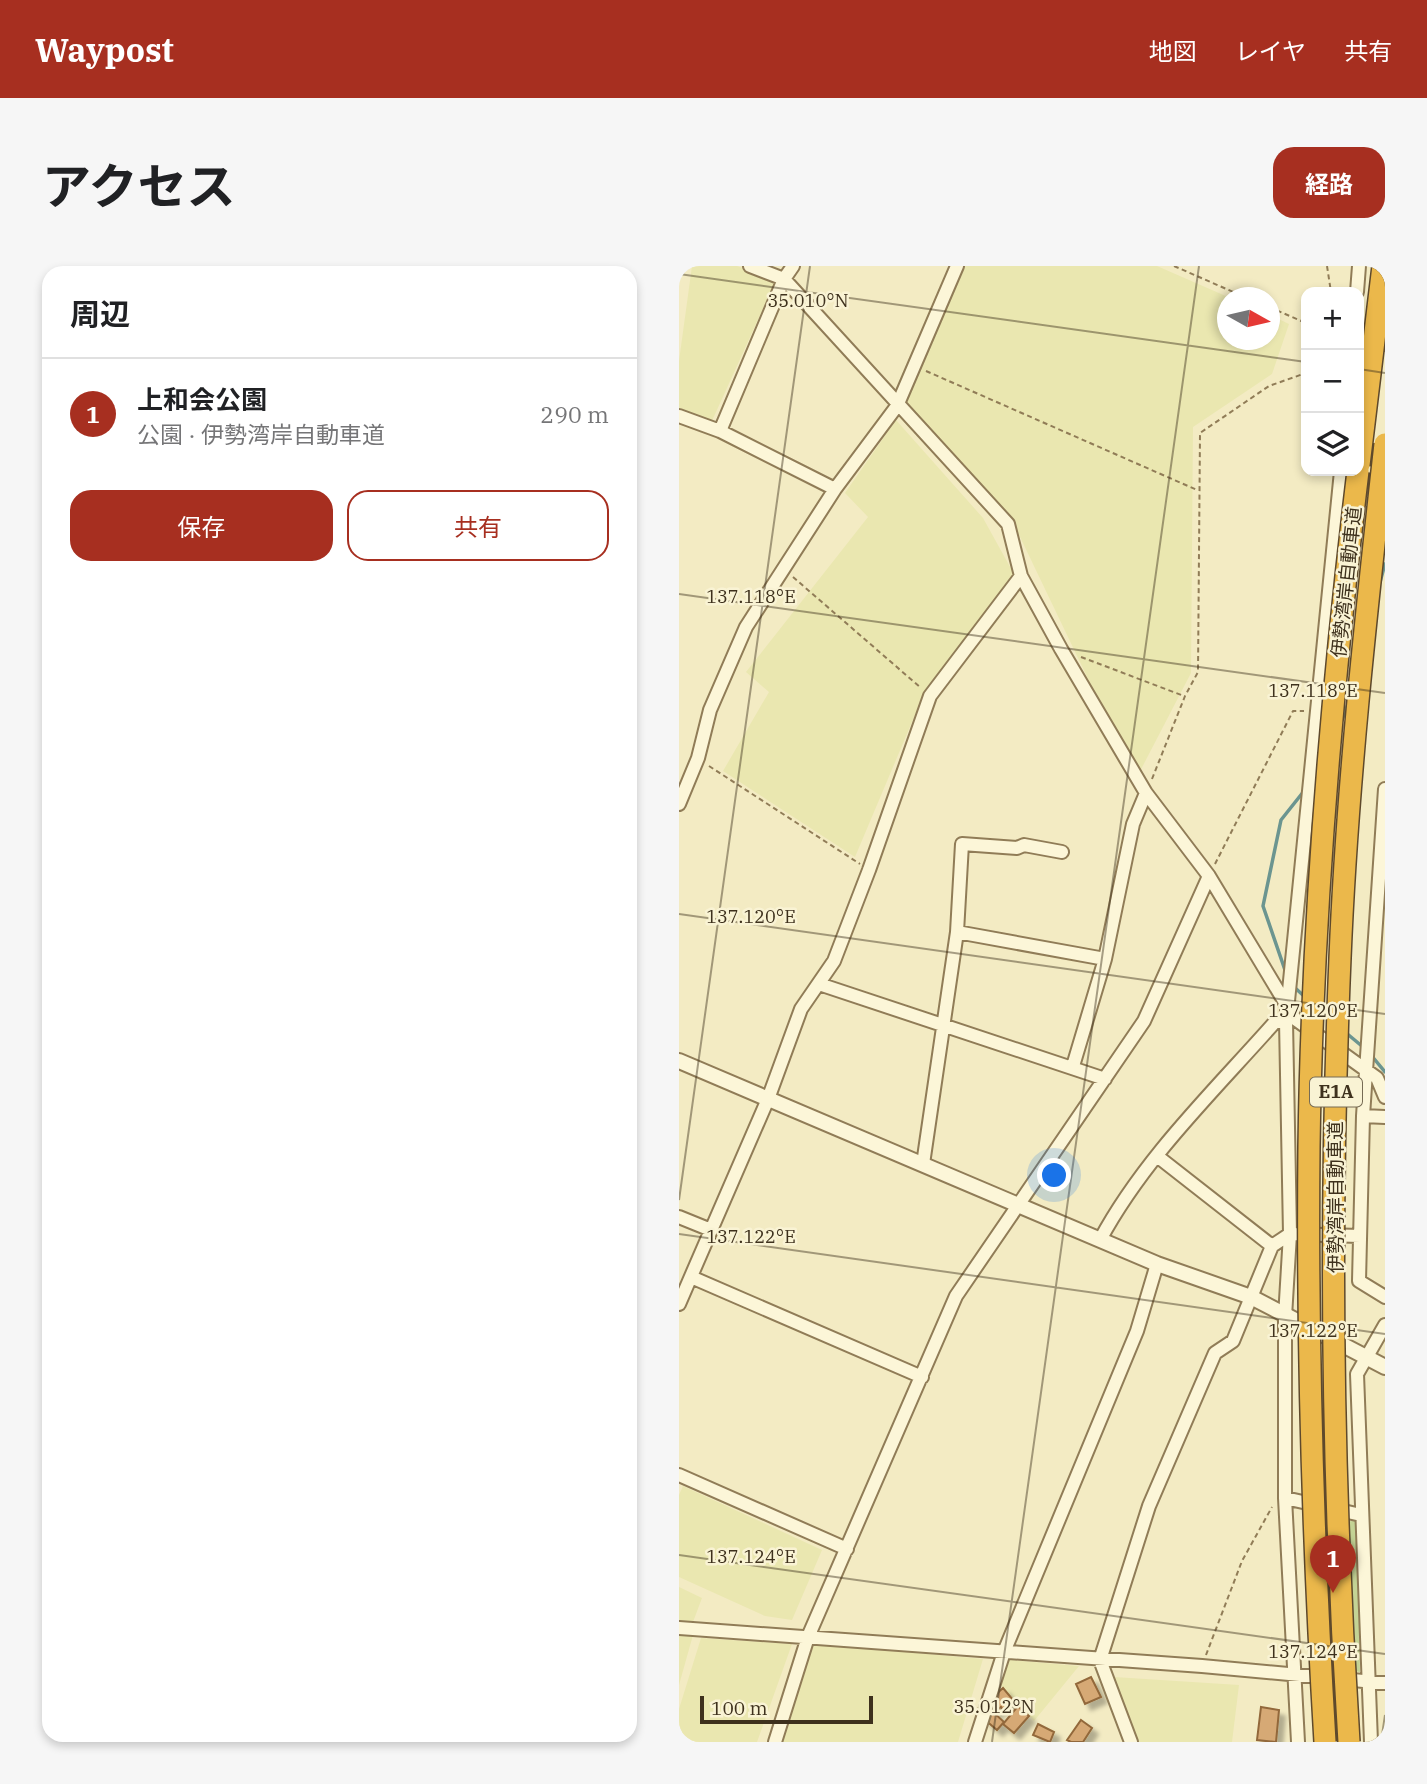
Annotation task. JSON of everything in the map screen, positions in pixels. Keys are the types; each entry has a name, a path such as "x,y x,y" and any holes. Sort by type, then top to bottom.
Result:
{"highway":[{"path":"1364,424 1383,266"},
{"name":"伊勢湾岸自動車道","path":"1349,1742 1336,1399 1335,1143 1340,957 1350,792 1385,444"},
{"name":"伊勢湾岸自動車道","path":"1325,1742 1311,1401 1309,1144 1325,789 1357,476"}],"street":[{"path":"750,266 784,279 897,406 1008,524 1021,576 1146,793 1209,876 1295,1019 1367,1069 1377,1078 1385,1097"},
{"path":"720,431 784,279 793,266"},
{"path":"679,804 698,758 710,710 746,627 835,489 897,406 957,266"},
{"path":"1357,287 1359,266"},
{"path":"1364,342 1385,344"},
{"path":"679,416 720,431 835,489"},
{"path":"1298,1742 1285,1498 1285,1317 1290,1234 1286,1021 1341,476"},
{"path":"679,1304 768,1099 801,1009 834,961 930,696 1021,576"},
{"path":"1385,789 1363,1116 1359,1281 1385,1297"},
{"path":"1073,1066 1105,959 1133,824 1146,793"},
{"path":"923,1164 957,932 963,844 1017,848 1024,845 1062,852"},
{"path":"775,1742 808,1637 956,1296 1021,1205 1144,1021 1209,876"},
{"path":"957,932 1105,959"},
{"path":"819,984 945,1023 1105,1079"},
{"path":"1100,1240 1121,1202 1157,1156 1275,1022 1286,1021"},
{"path":"679,1060 1157,1264 1251,1297 1385,1367"},
{"path":"1363,1116 1385,1117"},
{"path":"1157,1156 1272,1246"},
{"path":"679,1217 711,1230"},
{"path":"1131,1742 1100,1660 1149,1506 1215,1353 1233,1341 1272,1246 1290,1234 1360,1236"},
{"path":"975,1742 1004,1652 1137,1331 1157,1264"},
{"path":"691,1277 922,1377"},
{"path":"1371,1742 1357,1374 1385,1325"},
{"path":"679,1475 847,1549"},
{"path":"1285,1498 1361,1515"},
{"path":"679,1628 1384,1682"}],"path":[{"path":"1174,266 1222,287"},
{"path":"1327,266 1330,287"},
{"path":"1280,312 1301,321"},
{"path":"915,366 1198,490"},
{"path":"1146,793 1185,696 1198,672 1200,433 1269,386 1301,375"},
{"path":"784,569 930,696"},
{"path":"1061,649 1185,696"},
{"path":"1209,876 1293,711 1319,711"},
{"path":"698,758 869,870"},
{"path":"1202,1666 1242,1561 1270,1509 1285,1498"}],"shaded area":[{"path":"692,266 737,266 776,280 711,423 679,410 679,361"},
{"path":"964,266 1157,266 1217,292 1217,350 1280,350 1280,320 1289,324 1272,374 1193,427 1191,673 1136,779 1011,518 904,404"},
{"path":"896,420 983,518 1014,574 920,703 855,857 723,771 769,692 746,672 868,517 845,493"},
{"path":"683,1486 822,1550 792,1620 765,1616 679,1577 679,1495"},
{"path":"679,1587 702,1598 693,1622 679,1621"},
{"path":"679,1635 693,1635 679,1685"},
{"path":"701,1638 792,1644 757,1742 679,1742 679,1709"},
{"path":"806,1643 983,1659 958,1742 770,1742"},
{"path":"1000,1659 1079,1666 1034,1721 992,1676"},
{"path":"1114,1677 1239,1685 1232,1742 1136,1742"}],"green space":[{"path":"1357,1521 1360,1672 1312,1665 1305,1522"}],"building":[{"path":"1091,1677 1101,1697 1085,1704 1076,1684"},
{"path":"1003,1688 1014,1701 1003,1710 1001,1707 996,1711 991,1705 998,1700 994,1696"},
{"path":"1018,1706 1029,1716 1014,1733 1003,1724"},
{"path":"1261,1707 1279,1710 1276,1742 1257,1740"},
{"path":"992,1711 1004,1722 997,1730 984,1719"},
{"path":"1081,1720 1092,1728 1083,1742 1067,1740"},
{"path":"1038,1724 1054,1732 1050,1742 1033,1735"}],"waterway":[{"path":"1380,582 1385,564"},
{"path":"1342,720 1348,704"},
{"path":"1286,973 1263,906 1281,820 1304,791"},
{"path":"1293,986 1305,997"},
{"path":"1345,1032 1363,1047"},
{"path":"1371,1055 1385,1072"}],"place":[{"name":"上和会公園","path":"1333,1593"}]}
